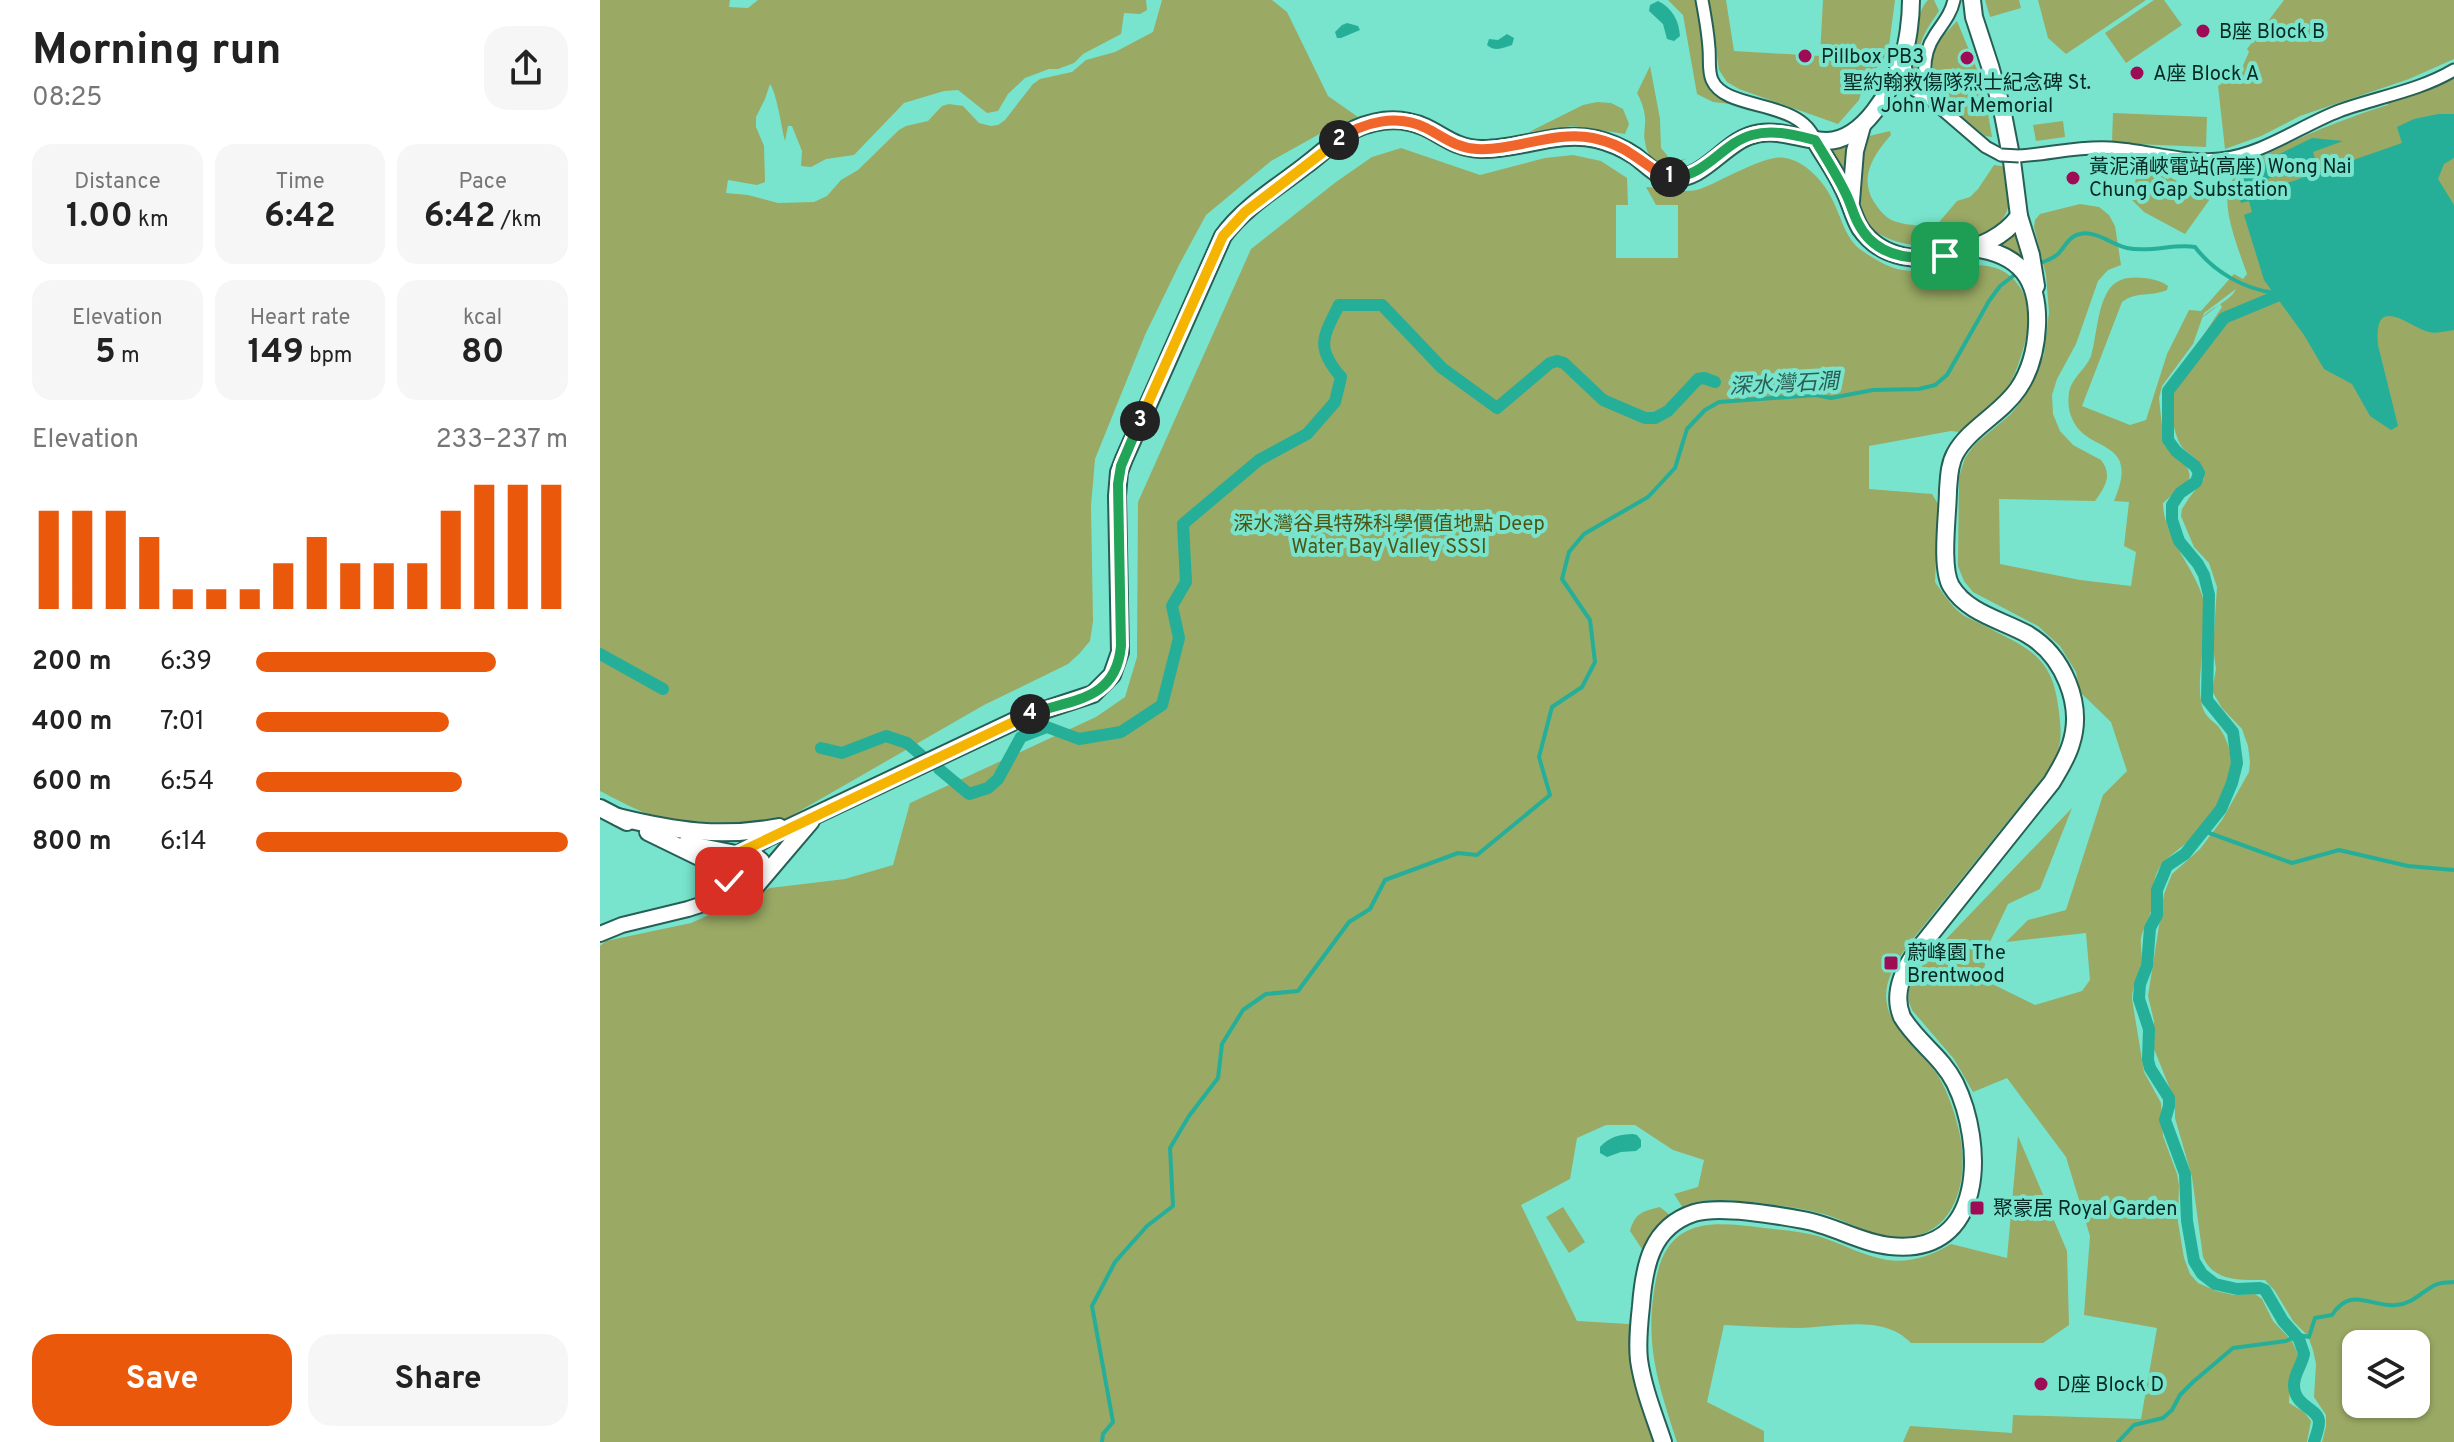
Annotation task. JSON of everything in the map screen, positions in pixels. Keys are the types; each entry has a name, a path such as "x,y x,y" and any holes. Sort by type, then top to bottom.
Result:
{"main road":[{"path":"1663,1442 1642,1375 1638,1342 1647,1260 1664,1231 1695,1213 1729,1210 1823,1224 1879,1245 1907,1246 1925,1243 1944,1234 1961,1216 1970,1196 1973,1169 1971,1139 1961,1098 1945,1067 1905,1023 1899,1011 1901,981 1909,963 2052,782 2074,735 2073,698 2051,654 2025,634 1964,602 1951,586 1946,569 1951,463 1959,447 2007,403 2022,382 2035,348 2038,300 2027,267 2002,109 1973,8 1960,0"},
{"path":"726,872 731,858 739,853 1023,717 1086,697 1108,681 1117,665 1121,646 1117,496 1124,459 1223,236 1245,212 1344,136 1365,126 1398,121 1423,126 1452,144 1473,149 1585,137 1615,145 1659,174 1675,178 1694,172 1738,141 1756,134 1785,133 1824,141 1851,134 1885,93 1903,57 1913,1"},
{"path":"1851,203 1855,151 1864,121"},
{"path":"1815,140 1851,203 1861,230 1890,253 1909,258 1930,258 1973,248 2000,235 2019,216"},
{"path":"1973,248 1988,250 2027,267"},
{"path":"600,808 726,872 735,886 749,889 758,884 815,817"},
{"path":"618,817 695,833 723,833 752,832 815,817"},
{"path":"669,841 739,853 750,852 759,858 764,875"}],"street":[{"path":"1702,0 1710,72 1717,87 1738,98 1798,118 1809,128 1815,140"},
{"path":"1929,98 1925,78 1926,57 1932,38 1947,17 1954,0"},
{"path":"1903,57 1905,72 1916,91 1929,98 1986,147 2001,155 2019,156 2081,148 2123,149 2197,159 2231,157 2336,112 2421,86 2454,70"},
{"path":"688,909 717,890 726,872"},
{"path":"600,934 749,889"}],"green space":[{"path":"600,0 730,0 729,7 748,8 758,0 1146,0 1147,10 1140,14 1124,13 1121,34 1083,54 1074,63 1025,78 1008,94 998,111 987,113 958,90 944,91 904,103 854,155 826,159 811,167 801,166 802,151 792,126 788,126 785,141 770,84 756,117 756,127 764,146 765,182 757,185 728,180 726,193 778,203 814,202 827,196 899,130 928,121 942,106 963,106 979,123 998,125 1040,79 1072,72 1086,60 1115,52 1153,32 1162,0 1272,0 1287,12 1328,96 1358,117 1332,127 1271,161 1206,215 1179,265 1145,335 1095,459 1091,506 1093,621 1090,641 1068,664 984,705 784,820 711,828 650,815 600,791"},
{"path":"1668,0 1695,0 1706,84 1717,96 1739,105 1713,102 1697,94 1683,15"},
{"path":"1709,0 1726,0 1734,51 1820,56 1823,0 1895,0 1888,53 1863,86 1859,100 1838,124 1727,82 1719,70"},
{"path":"1928,0 1934,0 1939,11 1921,43 1918,78 1912,78 1910,60 1913,37 1919,15"},
{"path":"1985,0 2019,0 2021,8 1990,17"},
{"path":"2038,0 2146,0 2066,54 2048,38"},
{"path":"2154,0 2164,0 2182,25 2126,63 2105,33"},
{"path":"2284,0 2454,0 2454,59 2409,79 2300,116 2261,136 2225,149 2218,86 2241,70 2249,52 2247,49"},
{"path":"1957,21 1983,84 1992,137 1985,136 1948,105 1933,69 1933,47"},
{"path":"1650,66 1660,119 1661,148 1670,159 1678,161 1687,158 1673,164 1655,161 1645,142 1645,114 1637,93"},
{"path":"2454,72 2454,1442 2322,1442 2326,1415 2314,1397 2316,1364 2308,1336 2293,1321 2265,1280 2229,1278 2214,1271 2203,1257 2192,1177 2175,1118 2175,1101 2154,1049 2154,1021 2148,996 2164,894 2172,874 2200,849 2222,820 2249,772 2248,746 2242,729 2222,708 2212,691 2216,669 2213,648 2217,587 2209,563 2194,547 2181,516 2182,509 2204,479 2204,473 2198,461 2181,445 2170,402 2174,379 2222,307 2220,304 2236,289 2204,313 2193,344 2162,386 2159,398 2164,445 2182,461 2189,475 2189,480 2163,503 2164,515 2203,598 2205,625 2200,674 2201,703 2226,740 2231,766 2226,787 2211,815 2190,840 2162,864 2156,875 2151,911 2142,935 2142,961 2132,999 2144,1072 2161,1103 2163,1136 2177,1174 2178,1222 2190,1274 2198,1283 2216,1291 2234,1295 2255,1294 2262,1299 2273,1321 2292,1341 2298,1355 2290,1378 2289,1403 2304,1412 2311,1421 2307,1442 1903,1442 1910,1426 2012,1433 2013,1415 2141,1419 2157,1328 2084,1315 2090,1236 2066,1157 2007,1078 1973,1092 1954,1059 1912,1010 1908,999 1914,978 1927,959 2072,808 2040,889 2008,904 1989,944 1982,979 2035,1005 2082,991 2090,980 2086,933 2006,942 2028,920 2066,910 2103,795 2127,771 2111,722 2080,692 2076,672 2060,646 2038,626 1973,592 1958,566 1959,477 1965,458 1975,444 2019,404 2044,355 2049,312 2046,275 2035,220 2040,214 2080,204 2099,207 2109,215 2115,226 2121,265 2108,270 2098,281 2076,344 2052,395 2053,414 2060,431 2073,445 2101,460 2107,476 2095,501 1999,499 2000,564 2080,580 2131,586 2136,552 2124,546 2129,502 2114,501 2121,480 2121,466 2116,456 2078,428 2068,404 2071,387 2091,356 2099,314 2108,291 2119,281 2133,277 2155,280 2168,286 2167,290 2133,296 2122,302 2082,406 2130,425 2146,420 2167,354 2189,310 2201,311 2234,274 2243,279 2247,274 2227,204 2230,184 2239,173 2255,161 2302,137 2388,105 2386,99"},
{"path":"1611,103 1623,109 1629,124 1625,134 1573,126 1529,132 1583,105"},
{"path":"2113,113 2207,117 2206,147 2112,143"},
{"path":"2063,121 2065,137 2036,141 2033,125"},
{"path":"1890,131 1891,135 1879,150 1868,175 1869,193 1886,217 1902,223 1935,227 1957,201 1970,197 1978,189 1994,165 2007,167 2009,198 2005,215 1993,229 1954,244 1908,244 1887,238 1870,228 1858,209 1858,163 1869,136"},
{"path":"1853,139 1847,188 1823,147 1832,148"},
{"name":"深水灣谷具特殊科學價值地點 Deep Water Bay Valley SSSI","path":"1401,148 1480,175 1545,158 1573,155 1601,161 1627,178 1628,205 1616,205 1616,258 1678,258 1678,205 1656,205 1646,187 1694,190 1766,160 1785,158 1800,163 1820,180 1853,242 1887,266 1917,271 1982,265 1997,268 2010,276 2021,289 2028,308 2028,329 2015,373 1997,402 1959,432 1869,446 1869,489 1932,494 1938,504 1935,582 1963,615 2037,657 2051,678 2056,693 2061,729 2056,756 2048,771 1908,945 1887,986 1886,998 1893,1021 1937,1074 1955,1116 1962,1150 1962,1170 1953,1206 1943,1220 1929,1231 1912,1237 1890,1237 1827,1215 1770,1204 1708,1200 1683,1208 1674,1194 1698,1187 1704,1160 1673,1150 1635,1125 1606,1125 1577,1138 1570,1179 1521,1205 1577,1321 1629,1324 1632,1370 1653,1442 600,1442 600,946 606,941 691,923 770,888 845,879 893,865 910,803 1096,717 1125,697 1137,657 1138,502 1251,249 1372,157"},
{"path":"2138,170 2166,175 2210,199 2185,234 2144,212 2131,199"},
{"path":"2017,230 2024,267 1991,248"},
{"path":"2018,1136 2067,1251 2069,1325 2043,1343 1911,1343 1900,1334 1873,1325 1799,1328 1724,1325 1707,1402 1764,1431 1764,1442 1677,1442 1658,1379 1651,1320 1657,1275 1663,1256 1672,1242 1697,1227 1729,1225 1811,1234 1887,1260 1920,1258 1951,1244 2007,1258"},
{"path":"1563,1207 1585,1242 1569,1253 1546,1217"},
{"path":"1660,1207 1671,1216 1653,1231 1644,1252 1630,1231 1632,1225 1640,1214"}],"water":[{"path":"1658,1 1671,11 1678,25 1680,36 1674,41 1667,39 1663,24 1649,11 1650,5"},
{"path":"1347,23 1358,26 1360,30 1337,38 1335,32"},
{"path":"1507,34 1514,38 1512,45 1496,49 1487,45 1489,39 1498,40"},
{"path":"2454,114 2454,158 2444,164 2438,179 2454,205 2454,330 2432,333 2394,317 2387,316 2381,320 2378,345 2398,426 2391,430 2370,416 2352,384 2324,369 2304,335 2264,280 2244,215 2252,212 2249,201 2241,203 2238,192 2240,181 2253,167 2312,138 2343,141 2313,152 2316,162 2267,179 2270,189 2402,143 2397,127 2414,119"},
{"path":"1633,1134 1641,1140 1641,1147 1636,1151 1607,1157 1600,1153 1600,1147 1611,1138"}],"waterway":[{"name":"深水灣石澗","path":"2036,264 2055,256 2073,237 2086,233 2136,249 2195,247 2230,278 2252,288 2275,293"},
{"name":"深水灣石澗","path":"1102,1442 1103,1434 1113,1422 1092,1306 1115,1262 1147,1226 1173,1206 1170,1148 1189,1116 1218,1078 1222,1044 1243,1010 1266,994 1298,991 1349,922 1370,909 1385,880 1458,853 1477,855 1550,795 1539,757 1552,707 1582,687 1595,662 1590,620 1562,579 1569,552 1584,534 1648,497 1675,468 1687,429 1705,410 1719,402 1816,395 1831,398 1873,390 1919,389 1935,385 1947,375 1989,301 2000,286 2017,273"},
{"path":"2277,296 2224,318 2168,391 2168,440 2199,473 2196,482 2180,493 2172,505 2172,520 2179,541 2204,575 2209,595 2207,700 2233,732 2237,763 2221,809 2185,854 2167,866 2157,890 2157,915 2150,928 2147,966 2140,984 2139,999 2149,1029 2150,1068 2169,1098 2165,1120 2185,1174 2187,1221 2194,1261 2202,1274 2215,1284 2265,1290 2283,1321 2299,1339 2304,1354 2295,1377 2295,1392 2318,1417 2314,1442"},
{"path":"939,769 969,794 988,788 998,779 1021,737 1047,727 1079,739 1121,732 1162,705 1179,638 1172,606 1186,582 1183,524 1259,460 1307,434 1335,402 1341,377 1327,358 1324,342 1339,305 1382,305 1442,368 1497,408 1550,363 1557,361 1564,363 1603,400 1645,418 1655,418 1668,411 1698,379 1715,382"},
{"path":"600,654 663,689"},
{"path":"821,748 842,753 886,736 907,743 921,755"},
{"path":"2201,830 2292,863 2339,850 2408,866 2454,870"},
{"path":"2118,1442 2134,1425 2163,1418 2172,1410 2180,1395 2233,1348 2286,1341 2299,1335 2309,1337 2315,1318 2332,1315 2347,1301 2402,1304 2435,1285 2454,1282"}],"place":[{"name":"B座 Block B","path":"2203,31"},
{"name":"Pillbox PB3","path":"1805,56"},
{"name":"聖約翰救傷隊烈士紀念碑 St. John War Memorial","path":"1967,58"},
{"name":"A座 Block A","path":"2137,73"},
{"name":"黃泥涌峽電站(高座) Wong Nai Chung Gap Substation","path":"2073,178"},
{"name":"蔚峰園 The Brentwood","path":"1891,963"},
{"name":"聚豪居 Royal Garden","path":"1977,1208"},
{"name":"D座 Block D","path":"2041,1384"}],"route":[{"path":"729,881 726,870 736,854 1023,717 1086,697 1108,681 1117,665 1121,646 1119,472 1214,252 1227,230 1245,212 1350,132 1381,122 1406,121 1423,126 1452,144 1481,149 1568,138 1595,138 1632,154 1659,174 1675,178 1694,172 1744,138 1756,134 1785,133 1815,140 1840,180 1861,230 1874,243 1900,256 1919,259 1945,256"}]}
